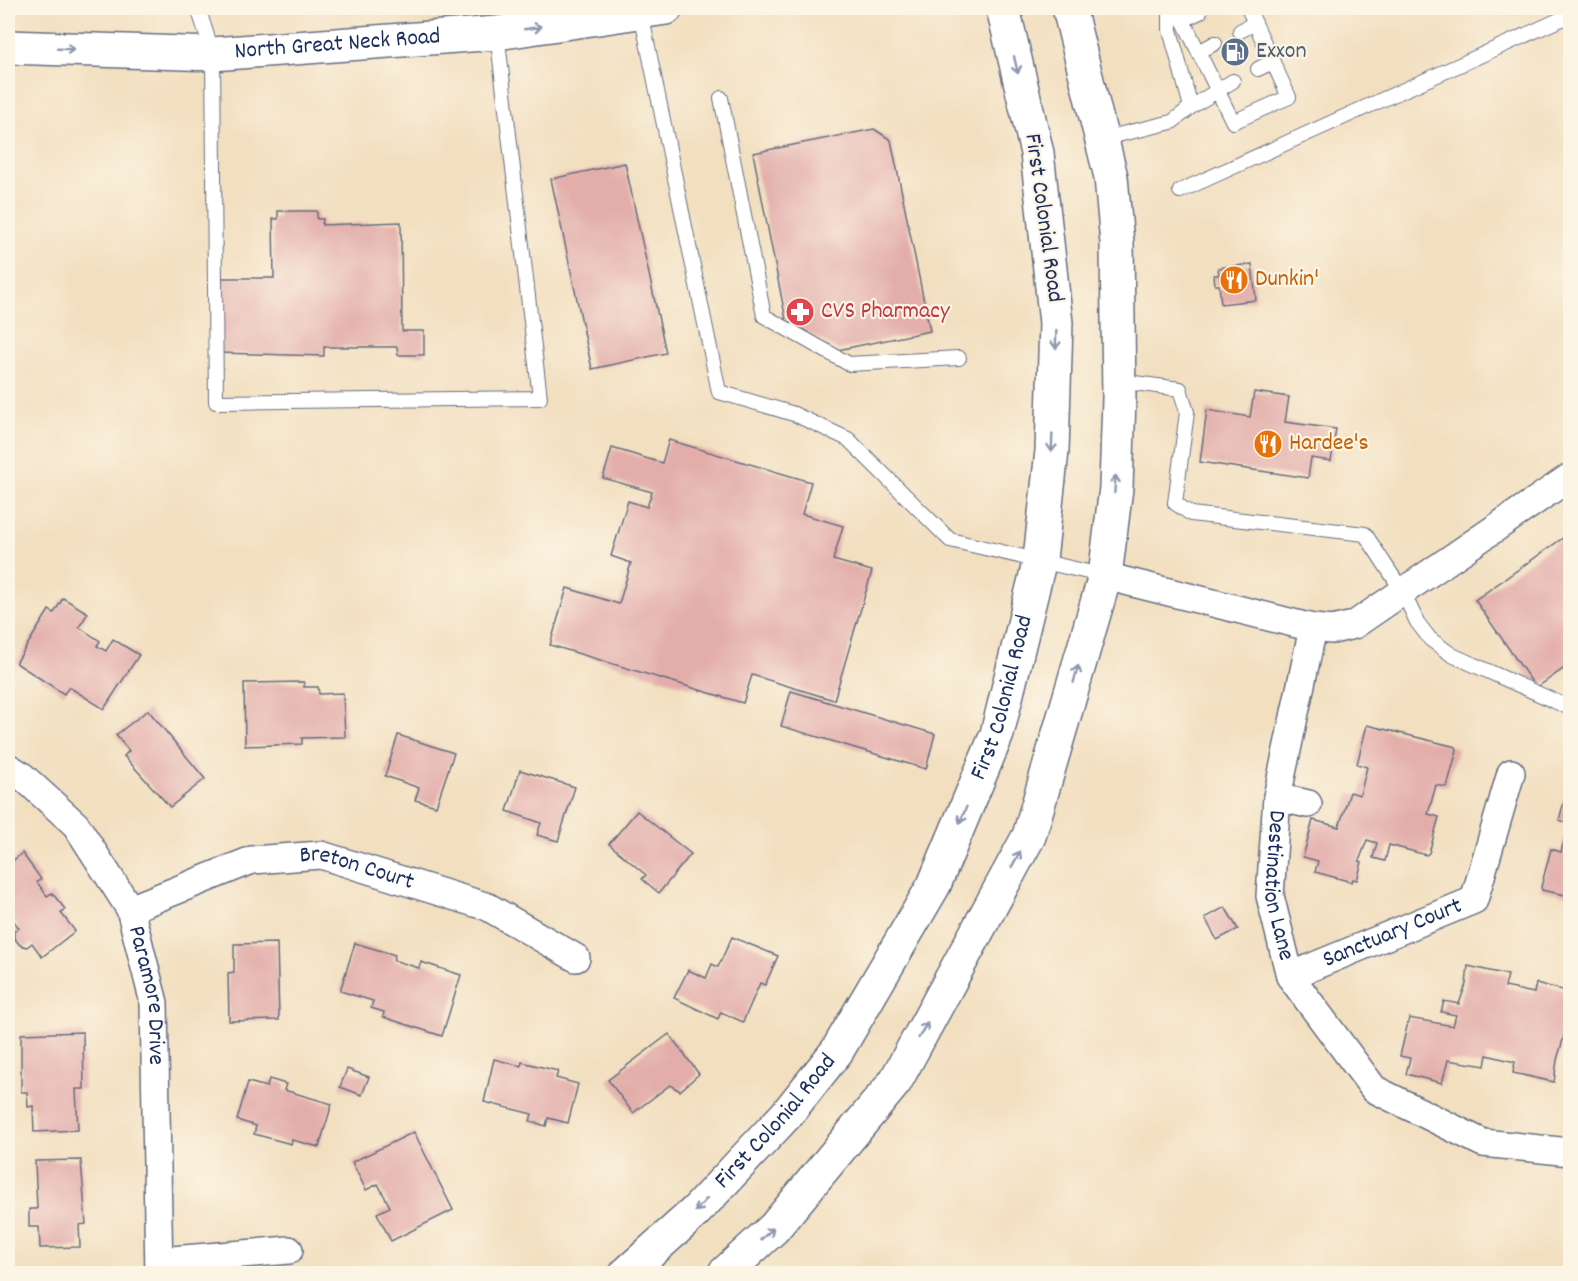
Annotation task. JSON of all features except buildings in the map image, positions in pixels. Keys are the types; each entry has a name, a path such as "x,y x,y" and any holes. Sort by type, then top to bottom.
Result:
{"main road":[{"name":"First Colonial Road","path":"626,1274 695,1212 786,1115 837,1051 934,885 997,734 1040,559 1052,451 1056,323 1037,153 1004,8"},
{"path":"724,1274 774,1228 901,1072 1029,836 1105,576 1116,488 1119,381 1117,243 1111,177 1069,8"},
{"name":"North Great Neck Road","path":"8,47 213,54 497,33 654,10"}],"street":[{"path":"1105,576 1313,628 1332,630 1354,625 1570,477"},
{"name":"Destination Lane","path":"1313,628 1277,797 1270,896 1290,976 1374,1089 1483,1143 1570,1152"},
{"name":"Paramore Drive","path":"8,766 76,825 130,909 154,1003 159,1267"},
{"name":"Sanctuary Court","path":"1290,976 1474,900 1511,773"},
{"path":"1277,797 1308,804"},
{"name":"Breton Court","path":"130,909 252,860 321,855 488,907 576,958"},
{"path":"159,1267 289,1250"}],"lane":[{"path":"198,8 213,54 216,402 540,398 497,33"},
{"path":"1170,8 1170,30 1191,107"},
{"path":"1177,8 1233,122 1289,97 1248,8"},
{"path":"654,10 719,392 794,414 848,439 950,540 1040,559 1105,576"},
{"path":"1184,20 1200,12"},
{"path":"1179,191 1570,15"},
{"path":"1240,31 1255,23"},
{"path":"1199,52 1215,43"},
{"path":"1258,69 1272,62"},
{"path":"1101,139 1172,122 1191,107 1233,81"},
{"path":"721,98 764,315 849,364 959,358"},
{"path":"1119,381 1180,389 1187,412 1175,503 1191,514 1365,534 1403,592 1417,622 1430,639 1452,656 1570,708"}],"place":[{"name":"Exxon","path":"1235,52"},
{"name":"Dunkin'","path":"1234,280"},
{"name":"CVS Pharmacy","path":"800,312"},
{"name":"Hardee's","path":"1268,444"}]}
